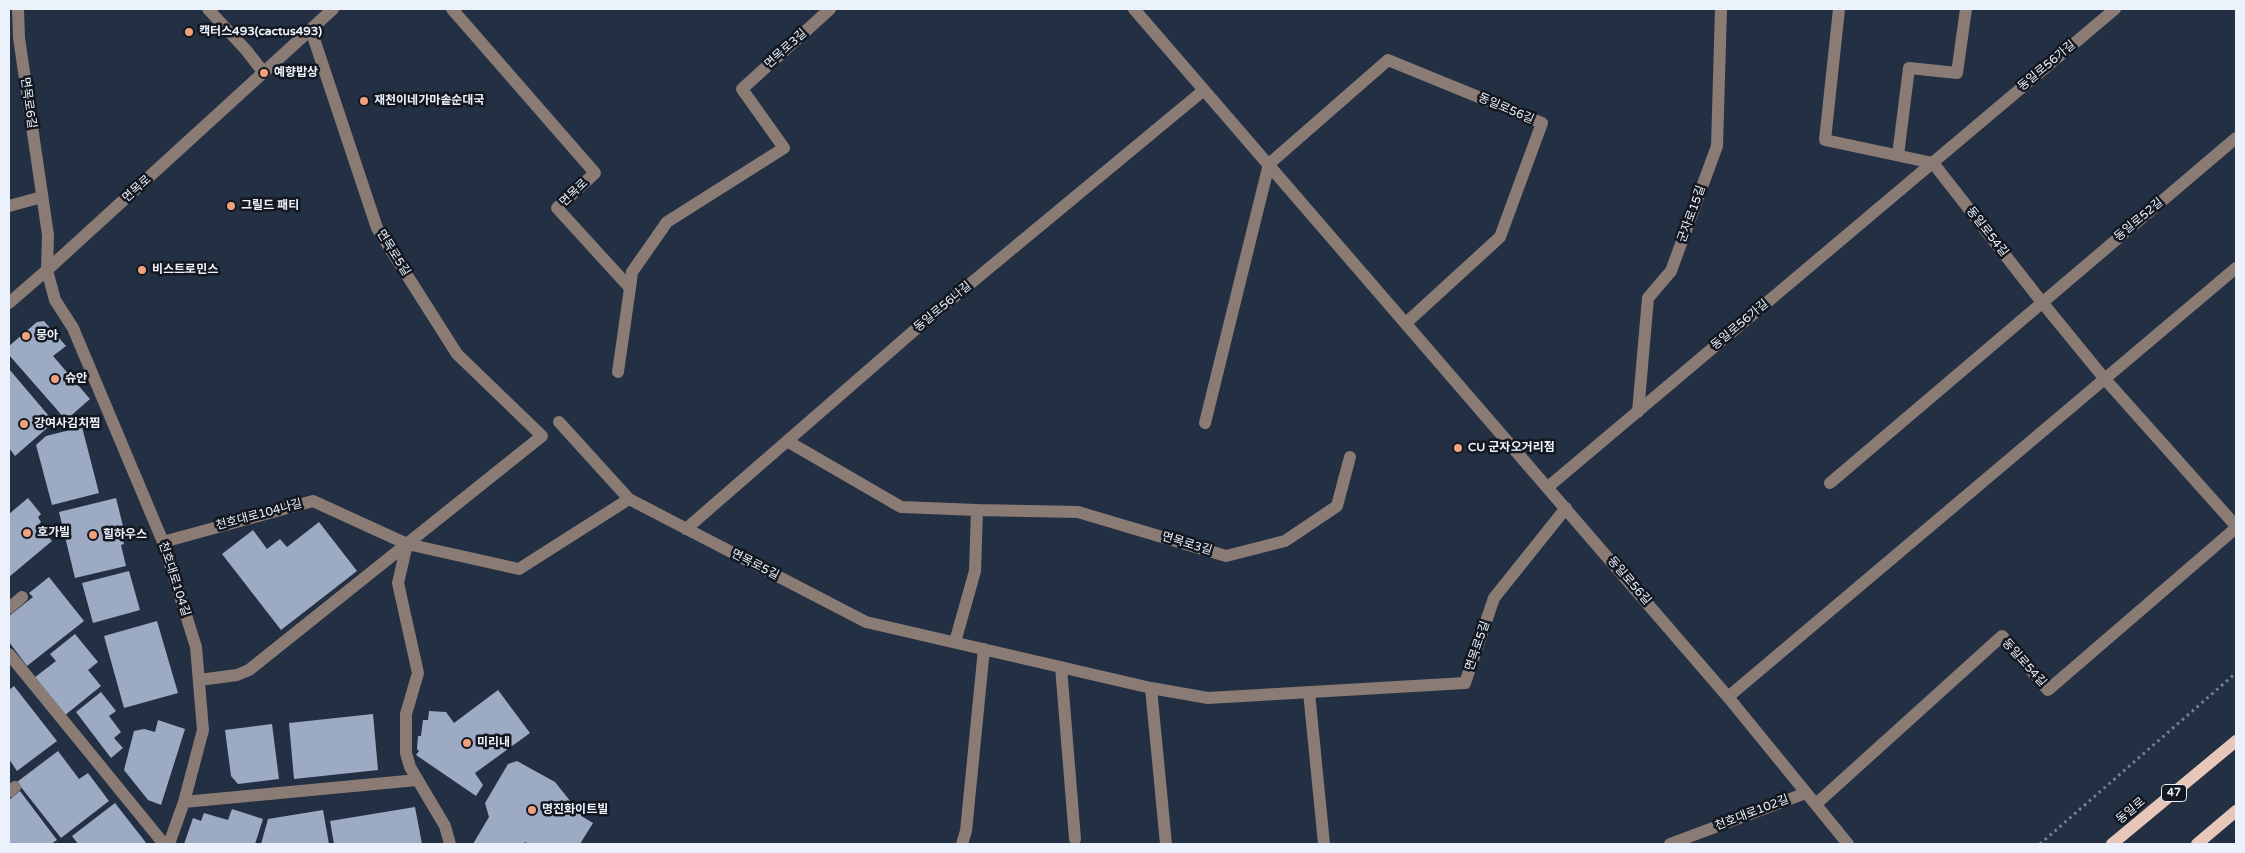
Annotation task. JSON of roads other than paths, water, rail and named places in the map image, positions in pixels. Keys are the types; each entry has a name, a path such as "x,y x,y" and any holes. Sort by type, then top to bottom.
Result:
{"main road":[{"name":"동일로","path":"2112,844 2236,741"},
{"path":"2197,844 2236,812"}],"street":[{"name":"면목로6길","path":"18,9 19,38 48,235 47,270"},
{"path":"208,9 246,50 264,73"},
{"name":"면목로","path":"9,303 333,9"},
{"name":"면목로","path":"452,9 594,173 557,208 630,288"},
{"name":"면목로3길","path":"630,288 632,272 666,222 784,148 742,89 830,9"},
{"name":"동일로56길","path":"1134,9 1728,697 1848,844"},
{"name":"군자로15길","path":"1638,412 1648,298 1671,271 1717,146 1721,9"},
{"path":"1839,9 1825,140 1933,163"},
{"path":"1898,155 1909,68 1957,73 1966,9"},
{"name":"동일로56가길","path":"1548,487 2116,9"},
{"name":"면목로5길","path":"311,30 377,228 457,354 542,436 408,544"},
{"name":"동일로56길","path":"1269,164 1388,60 1542,123 1500,237 1406,323"},
{"name":"동일로56나길","path":"686,529 924,322 1204,90"},
{"name":"동일로52길","path":"2041,302 2236,138"},
{"name":"동일로54길","path":"1816,804 2002,636 2048,690 2236,527 2104,378 2041,302 1933,163"},
{"path":"1205,424 1269,164"},
{"path":"9,206 42,197"},
{"path":"1728,697 2236,268"},
{"name":"천호대로104길","path":"47,270 55,300 73,328 163,542 196,647 203,730 184,802 168,844"},
{"path":"618,372 630,288"},
{"path":"1830,483 2041,302"},
{"name":"면목로5길","path":"559,422 629,499 866,622 1151,688 1208,698 1465,683 1494,598 1566,508"},
{"name":"면목로3길","path":"787,441 901,507 1078,512 1226,556 1285,541 1337,506 1350,457"},
{"name":"천호대로104나길","path":"163,542 313,501 408,544 519,569 629,499"},
{"path":"955,642 975,571 976,510"},
{"path":"199,680 237,675 249,670 408,544"},
{"path":"408,544 398,583 418,673 406,714 408,760 417,780 444,826 450,844"},
{"path":"9,608 22,597"},
{"path":"962,844 966,831 984,650"},
{"path":"9,654 164,844"},
{"path":"1061,667 1075,839"},
{"path":"1151,688 1166,844"},
{"path":"1309,692 1324,844"},
{"path":"184,802 417,780"},
{"name":"천호대로102길","path":"1670,844 1806,793"}],"place":[{"name":"캑터스493(cactus493)","path":"189,32"},
{"name":"예향밥상","path":"264,73"},
{"name":"재천이네가마솥순대국","path":"364,101"},
{"name":"그릴드 패티","path":"231,206"},
{"name":"비스트로민스","path":"142,270"},
{"name":"뭉아","path":"26,336"},
{"name":"슈안","path":"55,379"},
{"name":"강여사김치찜","path":"24,424"},
{"name":"CU 군자오거리점","path":"1458,448"},
{"name":"호가빌","path":"27,533"},
{"name":"힐하우스","path":"93,535"},
{"name":"미리내","path":"467,743"},
{"name":"명진화이트빌","path":"532,810"}]}
